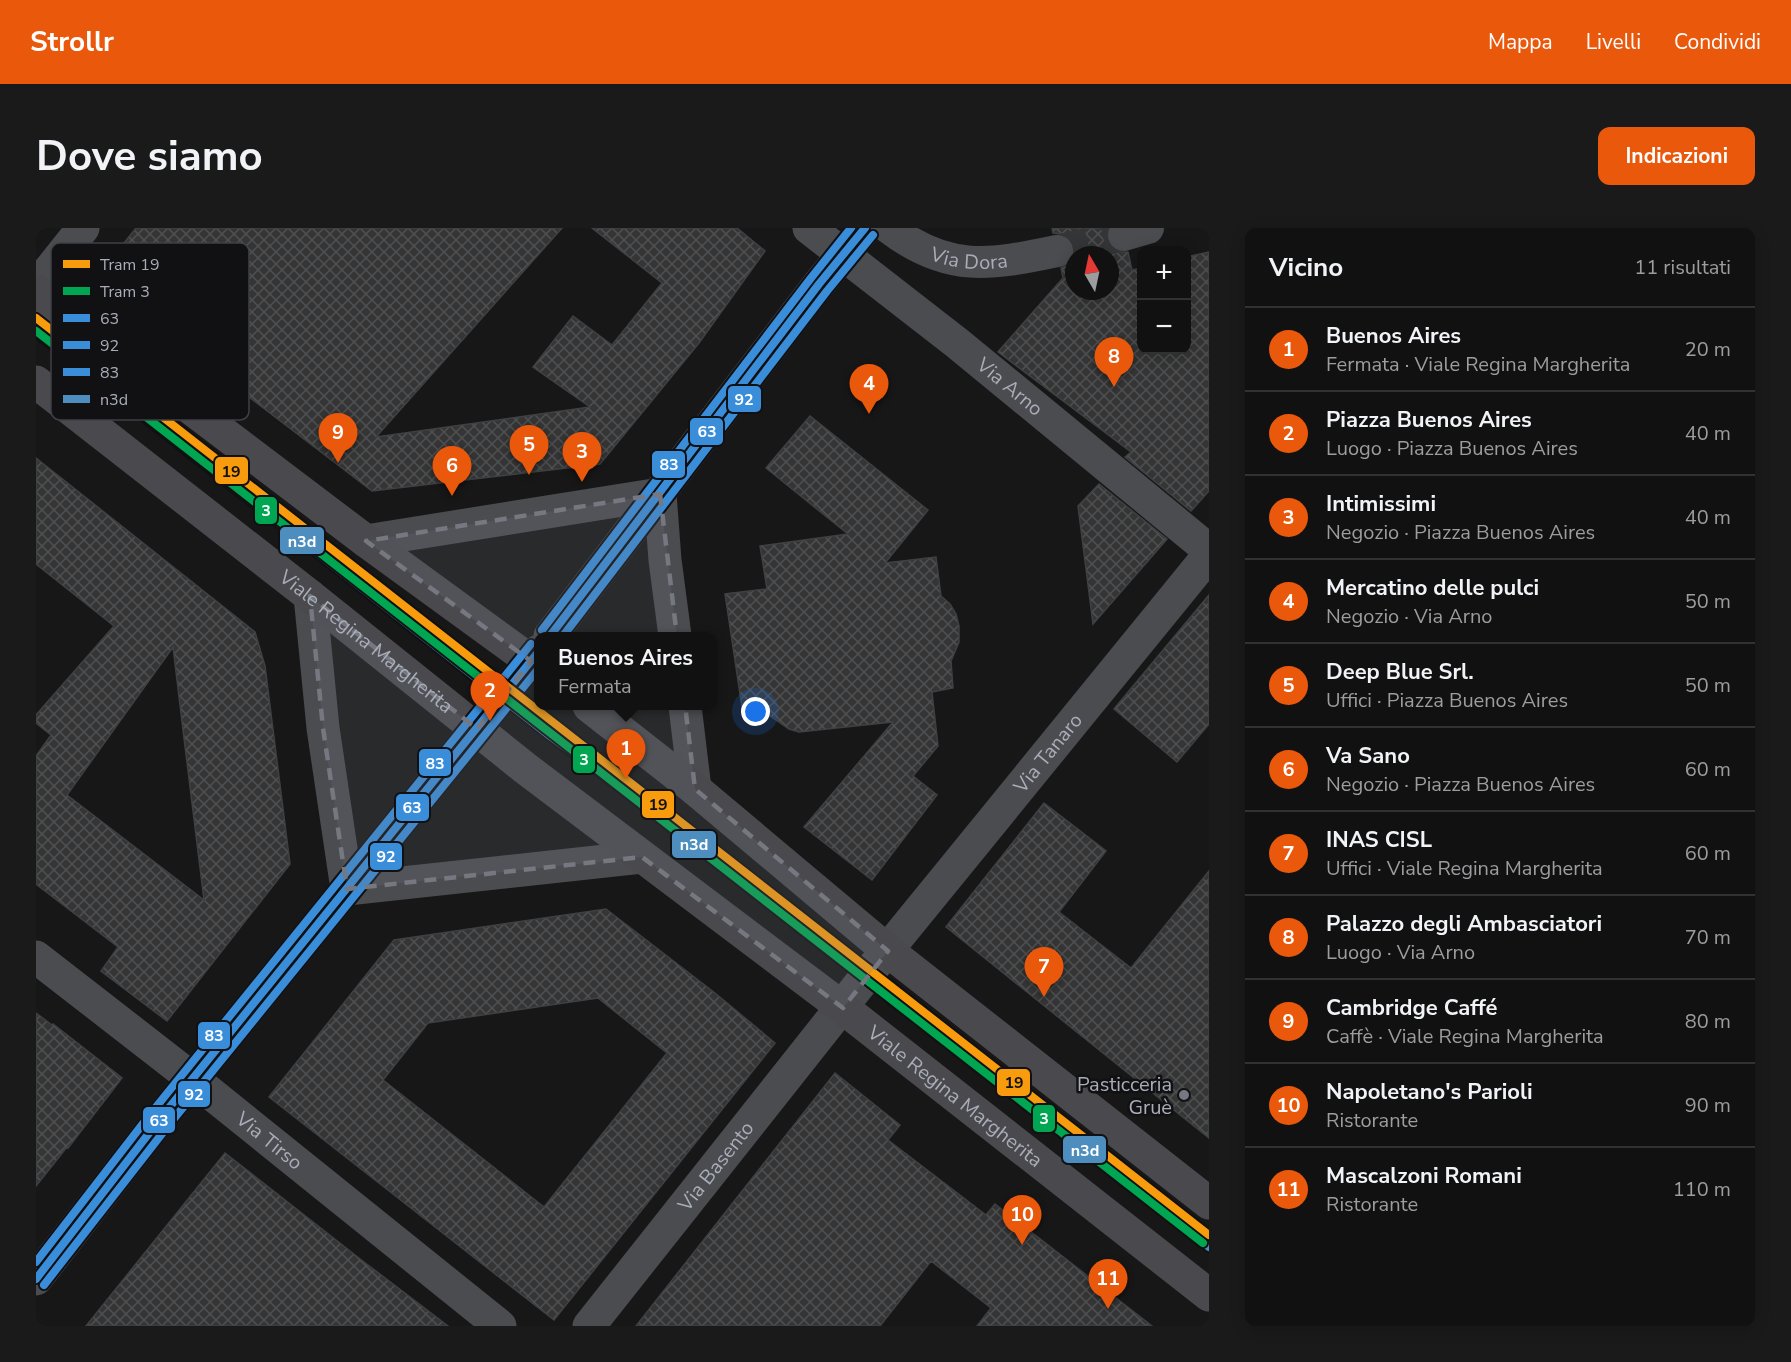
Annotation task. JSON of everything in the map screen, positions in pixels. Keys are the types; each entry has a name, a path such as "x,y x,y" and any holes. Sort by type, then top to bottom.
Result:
{"main road":[{"path":"36,289 51,300"},
{"name":"Viale Regina Margherita","path":"36,382 51,394"},
{"name":"Viale Regina Margherita","path":"85,420 477,729 843,1008 1209,1294"},
{"path":"208,420 366,541 534,650"},
{"path":"595,710 695,789 888,951 1209,1203"}],"street":[{"path":"71,243 83,228"},
{"name":"Via Arno","path":"809,228 957,343 1209,550"},
{"path":"556,632 865,228"},
{"name":"Via Dora","path":"889,228 919,247 961,262 996,262 1057,251"},
{"path":"36,289 51,270"},
{"path":"366,541 660,494"},
{"path":"660,494 665,561 674,632"},
{"name":"Via Tanaro","path":"888,951 1209,555"},
{"path":"310,596 323,728 347,889"},
{"path":"36,1280 193,1079 534,661"},
{"path":"685,710 695,789"},
{"path":"347,889 642,857"},
{"path":"843,1008 888,951"},
{"name":"Via Tirso","path":"36,957 193,1079 500,1326"},
{"name":"Via Basento","path":"589,1326 843,1008"}],"highlighted area":[{"path":"660,494 695,789 888,951 843,1008 642,857 347,889 323,728 310,596 477,729 531,661 366,541"}],"building":[{"path":"136,228 562,228 376,437 590,407 533,367 573,316 612,345 662,283 592,228 737,228 765,251 699,343 600,464 372,491 249,397 249,243 124,243"},
{"path":"1052,228 1108,228 1107,239 1110,246 1074,246 1071,240 1063,234 1053,233"},
{"path":"1119,252 1128,252 1132,270 1137,269 1137,354 1191,354 1191,256 1209,252 1209,491 1191,511 1125,457 1131,452 998,352 1063,278 1061,268 1065,266 1065,300 1119,300"},
{"path":"810,416 928,510 885,563 936,557 941,596 956,614 959,626 959,642 951,661 953,688 932,692 938,746 913,776 937,795 872,880 804,827 893,722 799,732 789,729 763,711 743,714 725,594 767,589 760,546 848,534 766,468"},
{"path":"36,458 255,632 265,666 290,864 167,1021 101,971 118,947 36,884 36,756 51,735 36,723 36,715 114,626 36,564","holes":["173,647 204,900 67,795"]},
{"path":"1099,484 1167,539 1093,624 1078,506"},
{"path":"1209,595 1209,724 1177,762 1114,709"},
{"path":"1044,803 1106,851 1059,912 1131,968 1209,871 1209,1138 946,927"},
{"path":"606,909 715,993 775,1043 554,1320 269,1097 394,940","holes":["598,998 667,1053 544,1207 383,1080 428,1023"]},
{"path":"36,1013 122,1078 36,1186"},
{"path":"835,1073 900,1125 888,1140 986,1215 995,1204 1152,1326 977,1326 991,1308 931,1261 880,1326 636,1326"},
{"path":"225,1153 364,1262 448,1326 86,1326"}],"tunnel":[{"path":"1057,251 1124,235"}],"tram line":[{"name":"19","path":"36,318 51,330"},
{"name":"3","path":"36,331 51,343"},
{"name":"3","path":"150,420 1203,1243"},
{"name":"19","path":"166,420 534,707"},
{"name":"19","path":"537,710 1209,1235"}],"transit line":[{"name":"83","path":"542,630 851,228"},
{"name":"63","path":"553,632 819,284 865,228"},
{"name":"92","path":"566,632 827,291 873,235"},
{"name":"n3d","path":"36,332 51,344"},
{"name":"n3d","path":"148,420 550,736 620,787 1209,1247"},
{"name":"83","path":"36,1262 152,1112 531,644"},
{"name":"63","path":"36,1279 160,1119 534,657"},
{"name":"92","path":"44,1285 168,1126 534,674"}],"place":[{"name":"Palazzo degli Ambasciatori","path":"1114,387"},
{"name":"Mercatino delle pulci","path":"869,414"},
{"name":"Cambridge Caffé","path":"338,463"},
{"name":"Deep Blue Srl.","path":"529,475"},
{"name":"Intimissimi","path":"582,482"},
{"name":"Va Sano","path":"452,496"},
{"name":"Piazza Buenos Aires","path":"490,721"},
{"name":"Buenos Aires","path":"626,779"},
{"name":"INAS CISL","path":"1044,997"},
{"name":"Pasticceria Gruè","path":"1184,1095"},
{"name":"Napoletano's Parioli","path":"1022,1245"},
{"name":"Mascalzoni Romani","path":"1108,1309"}]}
